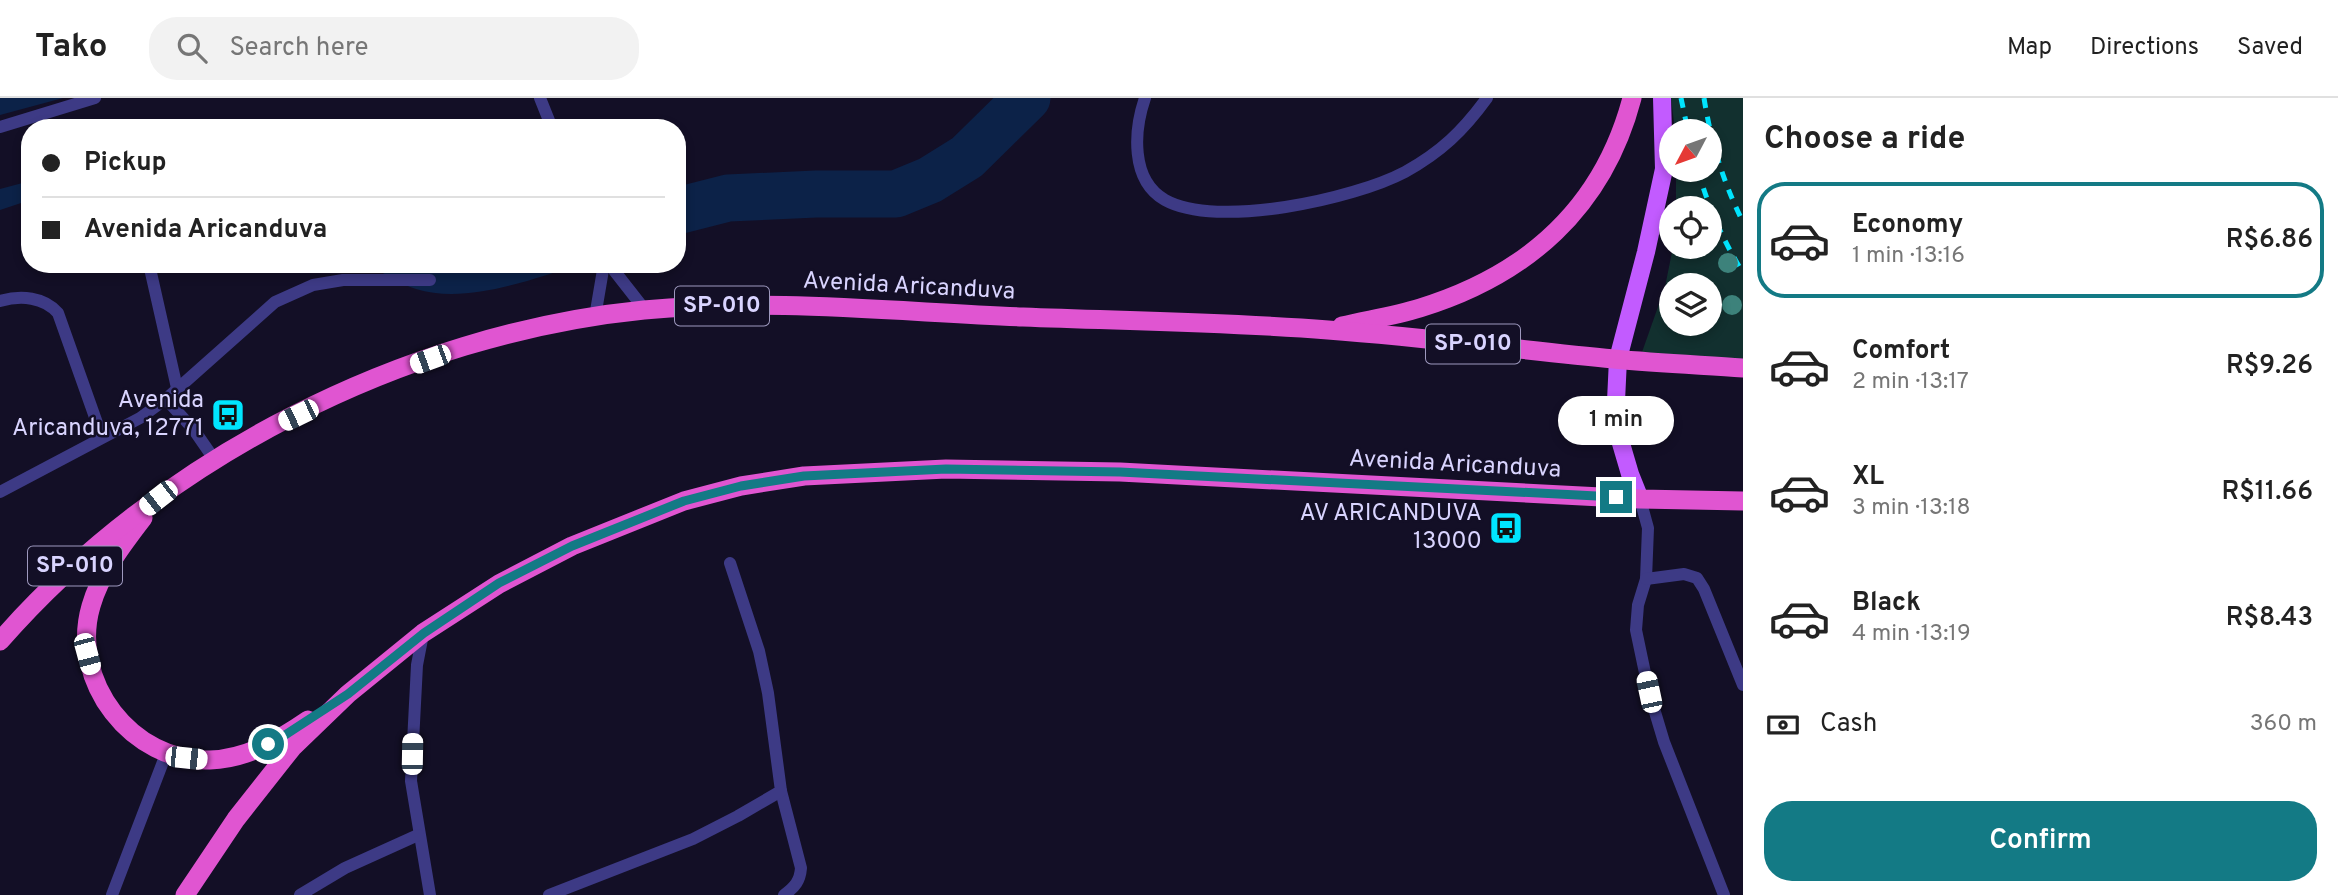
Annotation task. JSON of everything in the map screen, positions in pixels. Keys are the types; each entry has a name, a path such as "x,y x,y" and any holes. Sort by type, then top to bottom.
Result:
{"highway":[{"path":"1327,330 1420,308 1472,288 1515,265 1544,244 1595,187 1615,151 1632,98"},
{"name":"Avenida Aricanduva","path":"0,641 61,578 158,498 214,459 363,384 427,360 532,327 595,317 645,310 745,305 821,306 965,315 1327,330 1618,359 1743,368"},
{"name":"Avenida Aricanduva","path":"186,895 236,819 284,759 348,694 424,633 499,583 572,546 684,501 741,486 804,476 946,469 1120,472 1640,499 1743,501"},
{"path":"158,498 118,552 90,607 87,654 97,685 113,714 147,744 166,754 208,760 242,754 282,737 348,694"}],"main road":[{"path":"1640,499 1620,440 1616,401 1618,359 1664,169 1662,98"}],"lane":[{"path":"26,119 96,98"},
{"path":"540,98 548,119"},
{"path":"1144,98 1137,121 1136,144 1140,166 1149,184 1163,199 1186,208 1223,212 1290,206 1344,194 1402,174 1441,150 1467,125 1487,98"},
{"path":"0,127 21,121"},
{"path":"151,273 177,388"},
{"path":"595,317 604,273"},
{"path":"614,273 645,310"},
{"path":"0,492 139,418 166,399 275,302 313,285 343,280 429,281"},
{"path":"0,301 44,301 58,313 102,437"},
{"path":"166,399 194,430 214,459"},
{"path":"1640,499 1648,528 1646,579 1638,605 1636,630 1649,692 1664,742 1724,895"},
{"path":"730,563 758,651 768,693 781,790 801,868 800,879 794,888 784,895"},
{"path":"1646,579 1684,574 1697,578 1743,685"},
{"path":"424,633 417,665 411,781 430,895"},
{"path":"112,895 166,754"},
{"path":"549,895 693,839 781,790"},
{"path":"300,895 345,868 418,835"}],"green space":[{"path":"1671,98 1743,98 1743,362 1641,355 1659,304 1659,336 1722,336 1722,273 1668,273 1671,259 1722,259 1722,196 1676,196 1676,182 1722,182 1722,119 1674,119"}],"water":[{"path":"0,98 63,98 0,115"},
{"path":"21,183 21,203 0,210 0,189"},
{"path":"781,185 816,194 758,207 686,232 686,200 743,188"},
{"path":"383,273 553,273 499,288 456,294 416,289"}],"waterway":[{"path":"686,209 728,198 896,194 930,180 967,157 1027,98"}],"railway":[{"path":"1681,98 1685,119"},
{"path":"1704,98 1719,162 1743,222"},
{"path":"1702,182 1717,223 1743,273"}],"place":[{"name":"Avenida Aricanduva, 12771","path":"228,415"},
{"name":"AV ARICANDUVA 13000","path":"1506,528"}],"route":[{"path":"268,744 348,694 424,633 499,583 572,546 684,501 741,486 804,476 946,469 1120,472 1616,497"}]}
